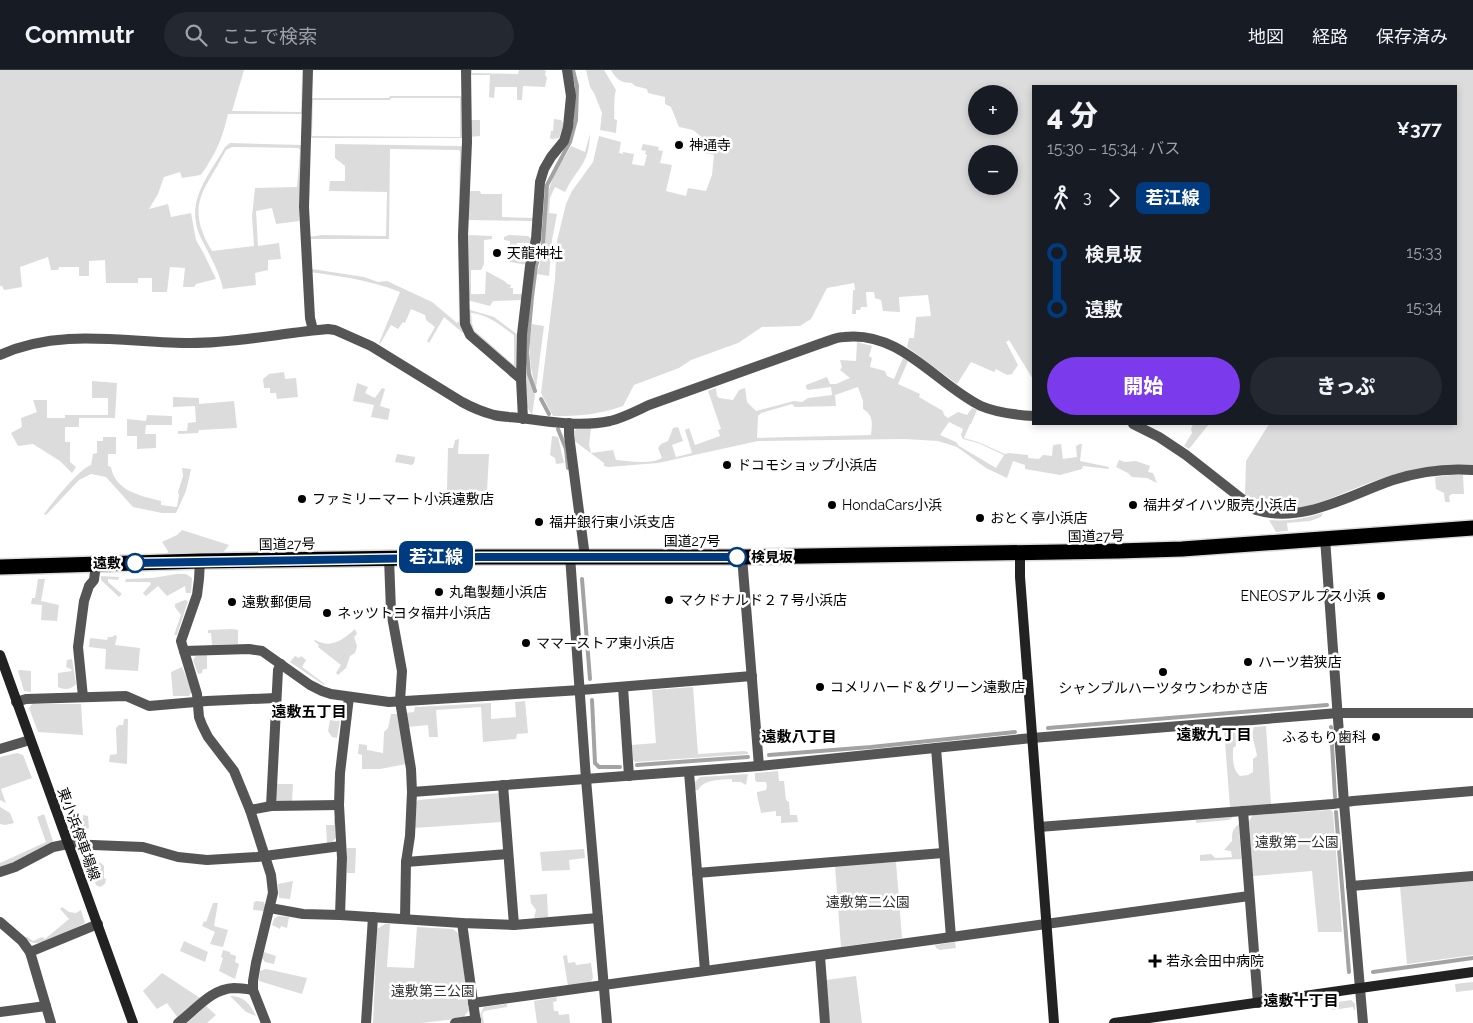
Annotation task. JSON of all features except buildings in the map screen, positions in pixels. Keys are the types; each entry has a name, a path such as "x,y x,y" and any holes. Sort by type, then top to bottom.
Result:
{"highway":[{"name":"国道27号","path":"0,567 389,558 742,557 1182,549 1473,528"}],"street":[{"path":"308,70 304,207 307,290 313,330"},
{"path":"466,70 467,142 462,236 464,324 470,335 521,379"},
{"path":"523,419 521,379 522,334 530,266 536,238 540,182 544,169 551,157 564,141 568,127 572,96 567,70"},
{"path":"0,355 18,347 54,339 95,338 191,343 328,329 335,330 371,346 478,410 496,416 569,423 595,423 618,418 649,405 822,343 851,336 889,344 919,362 969,399 982,406 1008,413 1032,416"},
{"path":"569,423 578,557 581,690 586,780 607,1023"},
{"path":"1135,425 1159,437 1220,480 1246,504 1268,514 1310,511 1376,486 1412,475 1444,470 1473,470"},
{"path":"1325,538 1344,803 1363,1023"},
{"path":"1020,553 1020,577 1054,1023"},
{"path":"742,557 759,766"},
{"path":"389,558 390,611 402,671 400,701 411,769 412,792 410,836 406,862 404,919"},
{"path":"200,561 196,595 181,641 197,694 202,725 208,737 234,771 266,856 273,885 270,908 256,963 253,990 266,1023"},
{"path":"83,697 78,661 79,638 84,601 89,586 94,580 96,564"},
{"path":"184,652 249,649 262,652 322,691 349,697 389,702 623,687 752,676"},
{"name":"東小浜停車場線","path":"0,655 133,1023"},
{"path":"271,806 278,670 282,664"},
{"path":"623,687 630,776"},
{"path":"16,702 26,699 126,696 148,706 276,698"},
{"path":"340,915 340,773 349,697"},
{"path":"412,792 759,766 1032,738 1338,713 1473,713"},
{"path":"0,749 30,740"},
{"path":"936,748 951,937"},
{"path":"688,772 705,970"},
{"path":"503,785 514,925"},
{"path":"1039,827 1473,791"},
{"path":"250,810 271,806 339,805"},
{"path":"1243,811 1258,1003"},
{"path":"0,872 15,867 53,846 68,844 143,847 192,860 266,856 341,846"},
{"path":"697,873 943,853"},
{"path":"406,862 508,854"},
{"path":"1351,886 1473,876"},
{"path":"473,1003 1249,896"},
{"path":"270,908 303,914 514,925 598,918"},
{"path":"366,1023 373,918"},
{"path":"455,1023 476,1022 462,923"},
{"path":"30,952 98,924"},
{"path":"1,925 22,941 30,952 51,1023"},
{"path":"820,956 825,1023"},
{"path":"1114,1023 1141,1021 1473,972"},
{"path":"178,1023 193,1012 207,997 217,991 233,988 253,990"},
{"path":"0,1012 46,1006"}],"green space":[{"path":"0,70 244,70 232,111 301,112 302,70 304,70 303,114 228,114 218,146 201,175 182,178 180,172 164,177 158,194 149,209 168,204 171,217 191,213 196,240 216,279 196,284 194,287 183,287 185,268 170,267 167,292 152,292 152,278 138,278 138,283 106,283 105,260 89,261 89,276 79,276 79,267 59,267 58,270 51,270 48,257 20,267 22,287 4,290 0,286"},
{"path":"469,70 472,70 472,73 518,74 519,70 543,70 546,71 545,75 547,78 545,87 523,86 522,100 517,100 517,87 495,87 494,98 489,97 490,75 469,75"},
{"path":"586,70 604,70 616,90 614,119 617,120 616,133 600,130 602,113 590,87"},
{"path":"611,70 1473,70 1473,467 1432,468 1408,471 1314,504 1285,510 1270,509 1257,504 1245,495 1246,461 1268,425 1457,425 1457,85 1032,85 1032,378 1009,340 1006,342 1018,365 1012,374 1007,375 996,369 994,372 971,362 957,384 907,347 909,338 914,338 916,317 931,316 928,295 899,297 900,312 883,311 881,300 875,298 874,292 866,292 867,307 861,307 860,310 856,310 856,314 852,314 854,283 827,288 811,319 800,326 762,327 738,343 691,360 679,368 634,385 623,406 588,414 553,416 541,393 555,279 557,241 566,204 572,191 593,162 599,136 621,142 619,153 634,154 632,164 644,166 647,155 645,154 646,151 641,150 643,144 659,147 658,150 663,151 660,163 672,165 666,191 686,196 688,188 706,191 712,175 714,155 697,151 699,135 693,130 679,127 671,107 665,104 665,97 648,93 647,89 622,81"},
{"path":"390,96 461,96 463,99 463,138 310,138 311,98 389,98","holes":["460,98 460,137 312,136 313,100"]},
{"path":"554,119 561,120 564,124 559,138 551,139 551,131 553,131"},
{"path":"470,120 480,120 480,136 469,137"},
{"path":"590,134 588,152 582,165 565,192 555,187 550,198 549,213 557,214 552,240 549,276 537,274 545,244 547,198 553,177 571,146 585,152"},
{"path":"230,143 301,145 299,221 276,224 272,208 256,211 258,246 279,243 281,259 268,260 268,270 255,273 256,285 223,289 217,270 197,227 195,214 196,202 200,191 225,147","holes":["232,147 298,148 300,150 297,187 255,188 252,216 254,246 212,251 199,221 199,209 205,188 226,150"]},
{"path":"335,144 461,146 463,149 463,333 444,317 429,343 427,341 435,327 426,320 425,315 411,309 405,323 403,322 398,329 391,325 380,344 400,292 366,281 309,272 308,237 322,235 386,236 387,192 329,191 330,181 345,181 345,166 335,158","holes":["390,149 460,151 459,321 457,323 432,302 387,281 378,282 364,277 312,269 311,239 389,239"]},
{"path":"467,191 480,191 481,194 502,194 502,217 533,218 533,221 468,220 468,235 492,236 492,239 484,240 484,264 481,270 471,270 471,294 485,294 486,271 511,285 510,288 513,288 513,294 523,294 523,300 493,301 490,306 467,300"},
{"path":"509,235 528,236 532,239 530,243 517,243 517,251 528,252 529,254 527,265 510,262 510,241 504,240 504,237"},
{"path":"467,309 494,317 518,335 516,369 470,330","holes":["471,313 494,321 514,335 514,365 474,330"]},
{"path":"532,324 544,326 536,388 530,356"},
{"path":"857,342 872,346 869,356 872,358 870,367 885,371 887,376 894,379 903,358 908,361 898,384 920,394 919,397 943,411 944,415 948,418 958,412 967,415 972,408 977,410 964,438 978,442 1005,454 1028,455 1028,458 1039,459 1043,455 1052,456 1053,445 1061,444 1063,459 1077,457 1076,446 1082,444 1080,461 1109,467 1108,469 1083,466 1082,469 1060,475 1025,469 1025,465 1013,461 1007,478 986,468 957,447 938,441 904,439 758,441 658,463 608,467 604,466 604,463 573,440 576,429 591,429 589,445 591,453 613,450 616,460 652,461 662,458 658,448 661,444 668,441 673,428 678,427 683,441 672,445 676,457 692,453 685,430 689,428 695,445 720,436 718,430 721,429 708,391 716,388 719,398 733,400 739,390 745,388 747,402 756,411 794,401 802,402 808,398 832,395 831,387 808,390 806,385 827,377 830,384 836,384 850,378 840,370 842,367 840,360 856,361","holes":["858,387 863,401 863,409 867,411 872,420 871,435 757,438 758,416 761,413 792,404 795,407 836,406 835,395","949,422 963,429 961,435 963,439 978,443 1004,455 996,468 959,446 956,442 940,435"]},
{"path":"525,366 535,395 532,415 527,407"},
{"path":"284,372 285,379 296,378 298,397 277,399 276,393 270,393 270,388 264,388 263,379 269,374"},
{"path":"92,381 117,383 115,418 79,418 79,427 65,427 65,442 70,442 70,462 76,467 72,473 60,461 33,444 18,446 11,433 22,427 21,418 37,412 33,400 47,400 47,418 65,418 65,415 108,415 108,398 92,398"},
{"path":"357,383 368,387 365,393 375,398 382,388 385,389 380,406 390,409 388,420 371,417 374,405 353,401"},
{"path":"173,397 199,398 199,404 234,401 237,428 199,430 198,433 178,434 178,431 187,431 188,423 196,422 195,406 173,407"},
{"path":"147,415 172,416 172,425 146,425 145,434 156,434 156,448 137,449 137,436 127,436 127,419 146,421"},
{"path":"1193,425 1208,425 1189,449 1184,446 1192,433"},
{"path":"552,436 558,437 564,463 556,464 555,458 550,455"},
{"path":"103,437 116,437 116,454 108,454 108,466 111,467 113,475 118,482 130,491 161,501 161,505 177,507 178,492 183,476 182,468 191,469 186,491 176,513 162,513 133,507 106,477 91,474 79,480 46,515 44,514 73,479 91,465 93,454 97,453 97,441 103,441"},
{"path":"459,439 458,454 489,454 487,491 447,490 448,448 453,448 455,440"},
{"path":"397,454 415,457 414,463 412,465 395,462"},
{"path":"1119,460 1125,462 1136,461 1150,466 1148,472 1153,473 1157,483 1147,478 1132,477 1116,467"},
{"path":"1463,475 1464,494 1452,494 1449,496 1450,502 1445,502 1444,493 1436,489 1435,477"},
{"path":"1323,513 1321,517 1310,521 1287,523 1288,531 1276,532 1269,520 1296,519"},
{"path":"182,530 229,545 222,554 167,555 168,551 162,542 177,535"},
{"path":"186,574 192,578 191,593 186,593 185,586 167,596 158,586 146,596 143,593 151,584 150,582 125,582 126,579 152,578"},
{"path":"101,576 119,577 118,580 108,579 108,582 122,594 119,597 101,580"},
{"path":"38,579 45,579 41,601 59,605 57,621 41,620 42,605 31,604 32,598 35,598"},
{"path":"185,600 188,601 177,635 174,635 181,615 175,604"},
{"path":"355,629 357,634 354,637 357,646 355,653 350,656 346,668 338,675 336,673 341,665 318,647 319,645 314,641 326,644 336,642 346,637"},
{"path":"208,630 238,630 238,644 212,645 211,633 208,633"},
{"path":"114,635 117,636 115,645 140,648 138,671 105,669 106,649 89,647 90,638 107,640 108,637 113,637"},
{"path":"207,655 207,669 203,669 202,673 198,674 193,660 196,656"},
{"path":"295,656 299,658 301,656 306,660 302,667 325,684 290,662"},
{"path":"72,659 76,684 63,689 58,687 58,673 72,671 66,667 67,660"},
{"path":"182,667 192,691 189,696 173,696 171,672"},
{"path":"18,671 31,671 31,692 24,691"},
{"path":"693,687 698,754 744,751 748,752 748,754 635,762 633,760 632,745 656,743 652,690"},
{"path":"525,701 528,733 517,734 516,739 483,742 481,707 436,710 438,737 429,737 428,725 407,727 405,713 414,712 415,707 491,703 491,719 516,717 515,702"},
{"path":"32,704 81,704 83,735 38,732 29,708"},
{"path":"391,714 398,714 406,764 380,769 362,769 362,755 358,754 359,744 367,745 367,750 383,753 384,732 388,728"},
{"path":"124,719 128,719 127,764 109,762 110,755 117,754 116,728 119,725 123,725"},
{"path":"330,720 340,721 337,738 332,737 328,731"},
{"path":"1266,726 1271,804 1230,807 1224,729 1235,728 1236,746 1233,748 1233,760 1234,767 1240,776 1253,772 1253,759 1257,756 1253,738 1254,727"},
{"path":"17,753 23,755 32,778 1,789 6,803 0,800 0,757"},
{"path":"778,771 779,781 784,781 790,815 797,815 798,822 781,823 781,816 776,816 776,811 761,813 757,792 766,790 767,786 766,782 757,782 755,780 755,773"},
{"path":"748,774 746,785 741,782 732,782 732,779 718,780 708,782 698,790 695,790 694,783 700,777"},
{"path":"276,784 293,784 292,802 275,802"},
{"path":"500,793 502,822 414,828 415,804 418,800"},
{"path":"0,807 10,813 14,823 0,824"},
{"name":"遠敷第一公園","path":"1330,810 1333,812 1342,932 1318,932 1312,871 1253,876 1249,821 1253,815"},
{"path":"44,814 53,841 13,863 0,867 0,863 46,842 37,817"},
{"path":"83,815 88,816 89,828 80,832 78,837 72,822 83,822"},
{"path":"1233,817 1229,820 1196,823 1196,820"},
{"path":"334,818 336,818 337,837 327,844 326,825 334,825"},
{"path":"1239,824 1241,859 1200,861 1200,855 1211,854 1215,858 1232,857 1231,851 1224,850 1232,841 1233,831"},
{"path":"347,848 356,848 355,873 347,873"},
{"path":"584,849 585,858 569,860 570,870 542,871 540,852"},
{"path":"94,860 104,866 104,878 106,879 105,884 100,887 96,885 87,861"},
{"name":"遠敷第二公園","path":"896,862 902,938 841,947 835,866"},
{"path":"1473,880 1473,955 1407,964 1400,886"},
{"path":"293,881 290,899 279,898 278,884"},
{"path":"547,894 548,917 534,918 536,910 531,903 530,895"},
{"path":"254,902 264,902 264,911 253,910"},
{"path":"213,903 218,903 214,926 228,930 223,947 210,944 215,932 202,926 204,921 206,922"},
{"path":"62,907 69,912 76,913 81,910 85,923 45,942 30,942 24,938 27,937 33,941 42,937 45,939 69,919 60,909"},
{"path":"278,916 289,917 287,928 281,926 280,929 272,925 274,919"},
{"name":"遠敷第三公園","path":"385,924 390,924 387,967 414,968 417,927 453,929 459,934 469,1010 463,1018 422,1023 373,1023 377,929"},
{"path":"184,941 208,952 205,962 180,951"},
{"path":"955,942 956,948 940,950 935,945"},
{"path":"223,950 236,956 235,962 239,964 235,979 219,971"},
{"path":"264,952 276,956 274,964 265,962 262,958"},
{"path":"567,955 568,963 575,962 576,965 591,963 593,978 590,983 568,986 563,956"},
{"path":"266,969 307,978 302,994 259,981 260,971"},
{"path":"162,973 200,998 178,1018 167,1003 157,1009 143,991"},
{"path":"856,976 862,1023 830,1023 826,980"},
{"path":"1473,982 1473,990 1456,992 1455,984"},
{"path":"230,996 243,999 252,1008 256,1016 246,1012"},
{"path":"556,997 557,1001 553,1002 554,1011 558,1011 559,1015 569,1014 570,1023 537,1023 534,1001"},
{"path":"1351,1000 1355,1004 1355,1010 1353,1007 1332,1010 1331,1003"},
{"path":"507,1004 507,1007 484,1011 482,1014 484,1023 481,1023 480,1015 484,1007"},
{"path":"206,1006 216,1015 207,1023 186,1023"}],"waterway":[{"path":"535,391 529,374 527,352 532,297 536,266 543,244 547,185 570,142 576,120 577,86 573,70"},
{"path":"541,399 549,414"},
{"path":"558,429 566,449 568,468"},
{"path":"582,579 590,679"},
{"path":"592,700 595,763 599,767 620,767"},
{"path":"1048,728 1327,705"},
{"path":"1331,727 1335,797"},
{"path":"769,755 871,747 1015,732"},
{"path":"637,765 748,757"},
{"path":"1336,812 1349,972"},
{"path":"1373,972 1473,958"}],"bus line":[{"name":"若江線","path":"135,563 481,557 737,557"}],"place":[{"name":"神通寺","path":"679,145"},
{"name":"天龍神社","path":"497,253"},
{"name":"ドコモショップ小浜店","path":"727,465"},
{"name":"ファミリーマート小浜遠敷店","path":"302,499"},
{"name":"HondaCars小浜","path":"832,505"},
{"name":"福井ダイハツ販売小浜店","path":"1133,505"},
{"name":"おとく亭小浜店","path":"980,518"},
{"name":"福井銀行東小浜支店","path":"539,522"},
{"name":"検見坂","path":"737,557"},
{"name":"遠敷","path":"135,563"},
{"name":"丸亀製麺小浜店","path":"439,592"},
{"name":"ENEOSアルプス小浜","path":"1381,596"},
{"name":"マクドナルド２７号小浜店","path":"669,600"},
{"name":"遠敷郵便局","path":"232,602"},
{"name":"ネッツトヨタ福井小浜店","path":"327,613"},
{"name":"ママ―ストア東小浜店","path":"526,643"},
{"name":"ハーツ若狭店","path":"1248,662"},
{"name":"シャンブルハーツタウンわかさ店","path":"1163,672"},
{"name":"コメリハード＆グリーン遠敷店","path":"820,687"},
{"name":"ふるもり歯科","path":"1376,737"},
{"name":"若永会田中病院","path":"1155,961"}],"district":[{"name":"遠敷五丁目","path":"309,712"},
{"name":"遠敷九丁目","path":"1214,735"},
{"name":"遠敷八丁目","path":"799,737"},
{"name":"遠敷十丁目","path":"1301,1001"}]}
